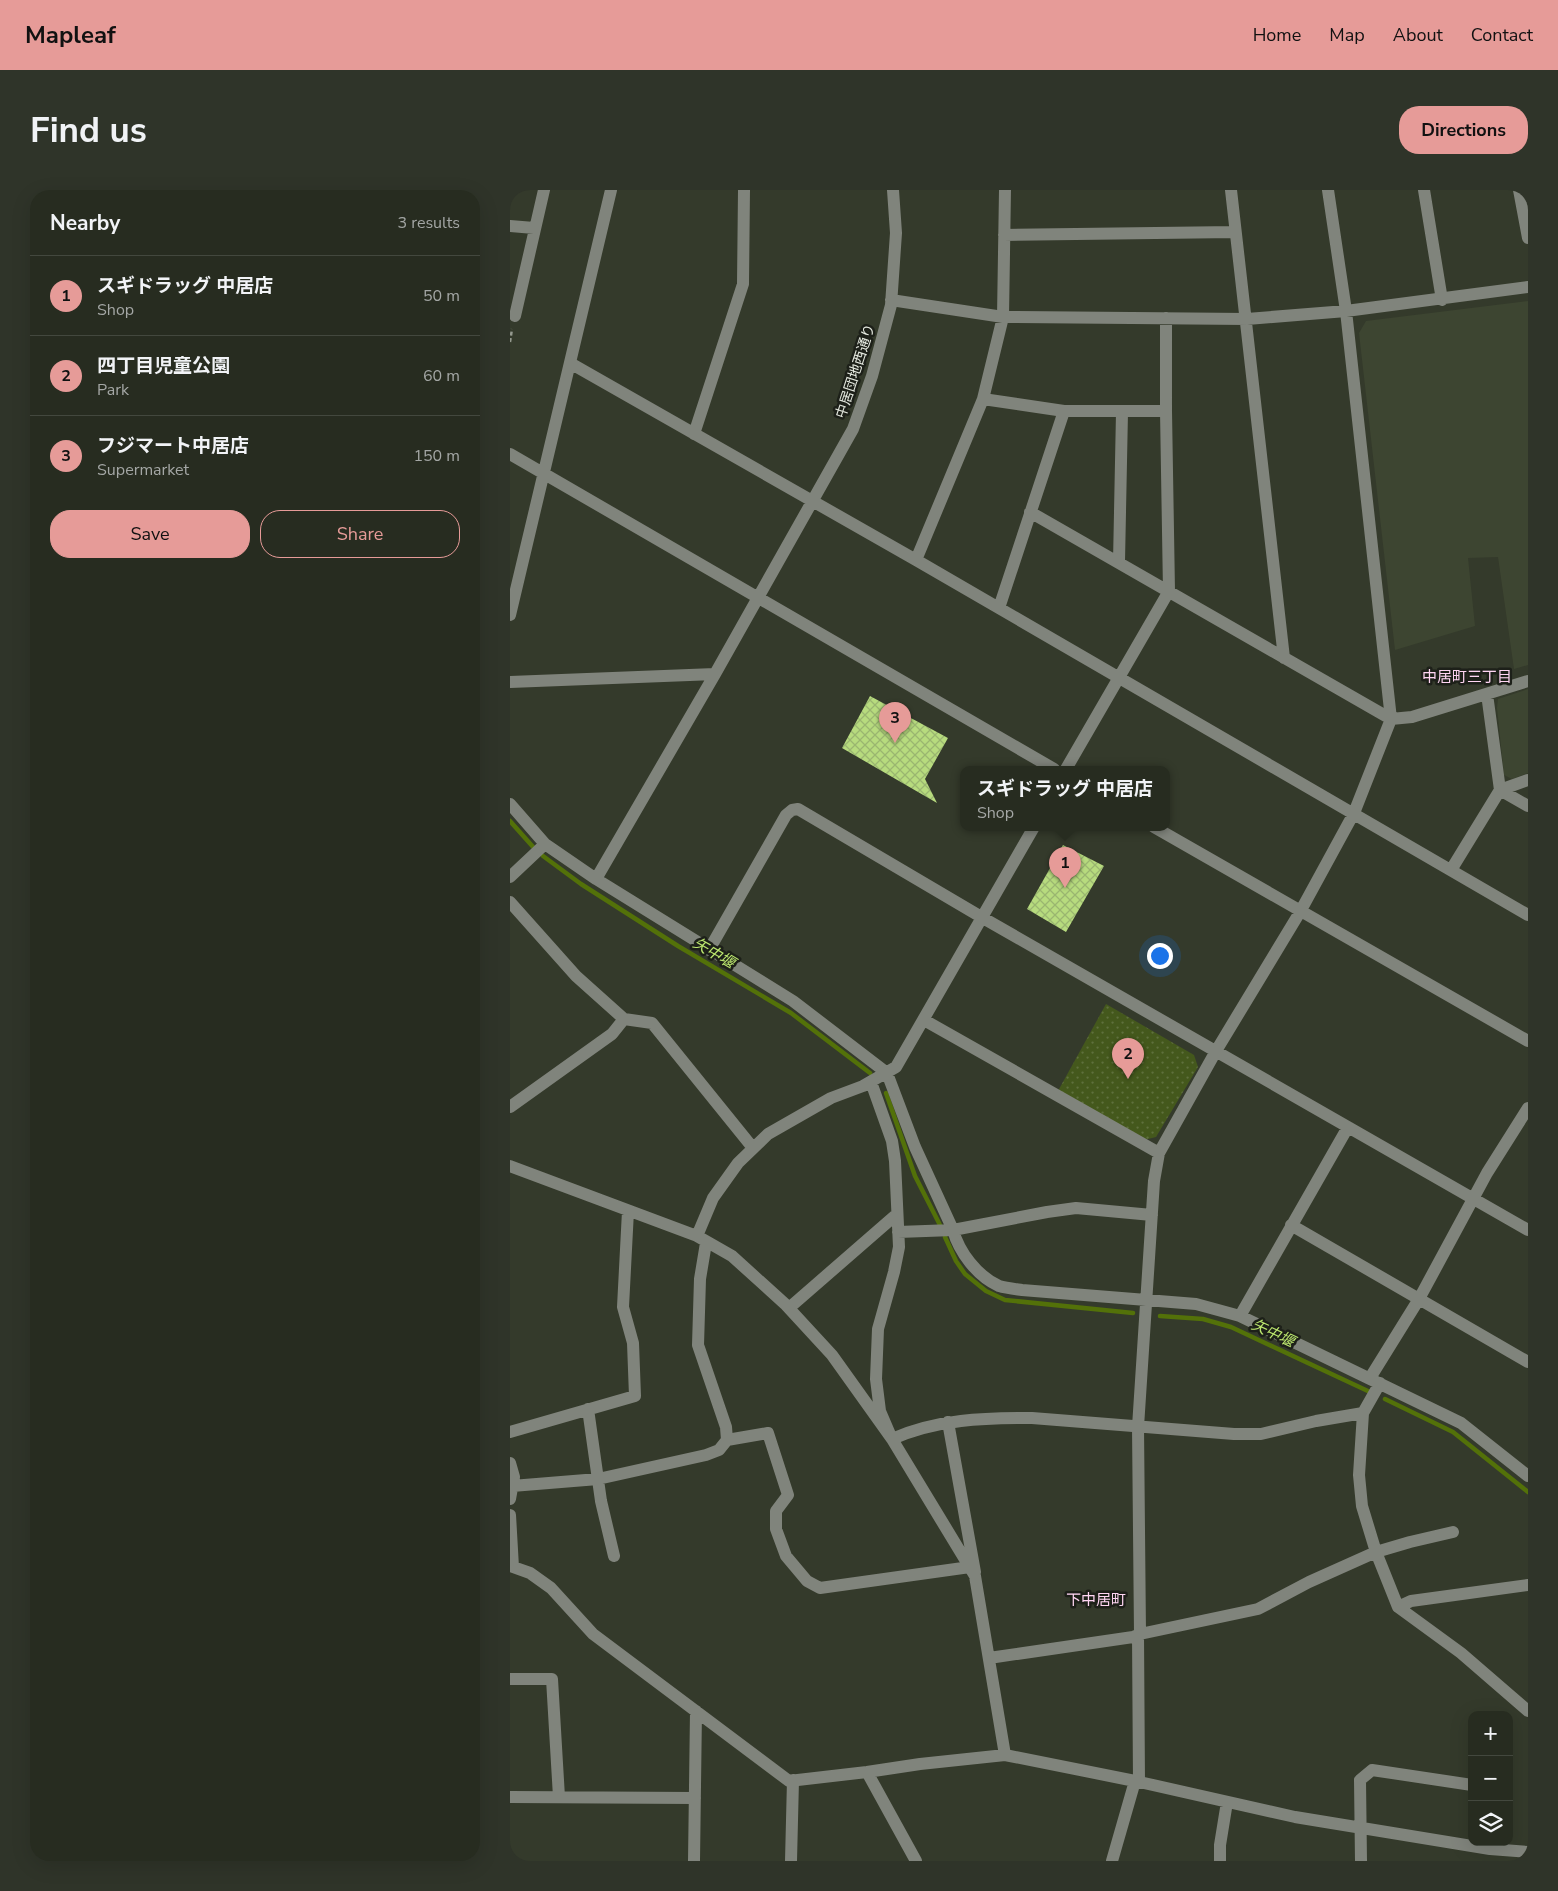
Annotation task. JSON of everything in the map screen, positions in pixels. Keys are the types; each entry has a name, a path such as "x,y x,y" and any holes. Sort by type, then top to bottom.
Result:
{"street":[{"path":"515,316 544,190"},
{"path":"510,615 611,190"},
{"path":"694,434 744,284 744,190"},
{"name":"中居団地西通り","path":"596,879 715,674 853,429 872,376 892,300 896,233 893,190"},
{"path":"916,560 983,399 1003,317 1005,190"},
{"path":"1231,190 1284,658"},
{"path":"1112,1861 1137,1781 1139,1634 1138,1427 1154,1181 1159,1153 1216,1051 1300,912 1354,813 1392,719 1346,311 1328,190"},
{"path":"1424,190 1442,300"},
{"path":"1519,190 1525,203 1528,238"},
{"path":"510,226 534,228"},
{"path":"1004,235 1236,232"},
{"path":"892,300 1003,317 1247,319 1346,311 1442,300 1528,287"},
{"path":"1068,766 1169,591 1166,318"},
{"path":"570,363 916,560 1528,915"},
{"path":"983,399 1064,411 1166,411"},
{"path":"999,608 1064,411"},
{"path":"1119,562 1122,412"},
{"path":"510,454 1049,766"},
{"path":"1030,512 1392,719 1412,717 1528,680"},
{"path":"510,682 715,674"},
{"path":"1487,694 1500,790"},
{"path":"1451,870 1500,790 1528,780"},
{"path":"1500,790 1528,806"},
{"path":"510,804 545,844 596,879 793,1002 888,1073 916,1147 953,1230 956,1242 970,1262 985,1277 999,1286 1022,1290 1196,1304 1240,1316 1461,1423 1528,1476"},
{"path":"709,950 786,815 792,810 804,812 983,918 1528,1230"},
{"path":"727,1440 726,1427 698,1345 702,1240 713,1198 738,1163 768,1134 831,1098 888,1073 896,1066 1032,831"},
{"path":"1161,831 1528,1041"},
{"path":"510,877 545,844"},
{"path":"511,904 576,976 624,1019 652,1022 754,1148"},
{"path":"510,1107 612,1034 624,1019"},
{"path":"924,1020 1159,1153"},
{"path":"871,1082 892,1141 895,1161 899,1247 878,1329 876,1379 880,1411 892,1439"},
{"path":"1528,1108 1472,1199 1375,1381 1363,1413 1359,1475 1362,1506 1376,1552 1398,1608 1461,1653 1528,1711"},
{"path":"1240,1316 1348,1127"},
{"path":"510,1166 628,1210 702,1240 732,1256 789,1308 832,1355 892,1439 972,1572 1005,1755"},
{"path":"898,1232 953,1230 1076,1208 1152,1215"},
{"path":"510,1432 635,1396 633,1343 622,1307 628,1210"},
{"path":"789,1308 897,1214"},
{"path":"1291,1225 1528,1362"},
{"path":"588,1409 598,1479 614,1556"},
{"path":"892,1439 907,1432 948,1422 978,1418 1032,1418 1234,1434 1260,1434 1316,1421 1363,1413"},
{"path":"948,1422 975,1566 972,1572"},
{"path":"510,1463 514,1477 511,1493 598,1479 706,1455 719,1450 727,1440 768,1433 788,1495 776,1511 776,1528 786,1556 807,1581 820,1588 972,1572"},
{"path":"510,1515 511,1566 530,1573 551,1588 593,1634 789,1781 1005,1755 1137,1781 1295,1817 1361,1829 1468,1843"},
{"path":"989,1658 1133,1637 1139,1634 1258,1609 1309,1582 1376,1552 1453,1532"},
{"path":"1398,1608 1411,1601 1528,1585"},
{"path":"510,1679 552,1679 559,1798"},
{"path":"694,1861 696,1711"},
{"path":"1361,1861 1360,1780 1372,1770 1468,1784"},
{"path":"867,1772 916,1861"},
{"path":"791,1861 793,1780"},
{"path":"510,1797 695,1798"},
{"path":"1220,1861 1220,1845 1227,1802"},
{"path":"1490,1846 1528,1852"}],"shaded area":[{"path":"1528,301 1528,665 1514,669 1498,557 1468,558 1475,626 1395,650 1359,333 1366,321"},
{"path":"1528,689 1528,773 1512,779 1504,775 1497,708 1498,699"}],"green space":[{"path":"1106,1004 1194,1055 1198,1067 1156,1137 1144,1140 1058,1091"}],"building":[{"path":"870,696 948,738 925,779 937,803 842,748"},
{"path":"1063,845 1104,866 1066,932 1027,909"}],"waterway":[{"name":"矢中堰","path":"510,821 534,848"},
{"name":"矢中堰","path":"543,856 581,884 678,946 791,1013 870,1073"},
{"name":"矢中堰","path":"886,1093 915,1176 940,1225"},
{"name":"矢中堰","path":"945,1237 956,1261 965,1274 986,1291 1005,1300 1133,1313"},
{"name":"矢中堰","path":"1160,1316 1203,1319 1231,1327 1370,1392"},
{"name":"矢中堰","path":"1385,1399 1453,1432 1528,1492"}],"place":[{"name":"フジマート中居店","path":"895,743"},
{"name":"スギドラッグ 中居店","path":"1065,888"},
{"name":"四丁目児童公園","path":"1128,1079"}],"district":[{"name":"中居町三丁目","path":"1467,677"},
{"name":"下中居町","path":"1096,1600"}]}
